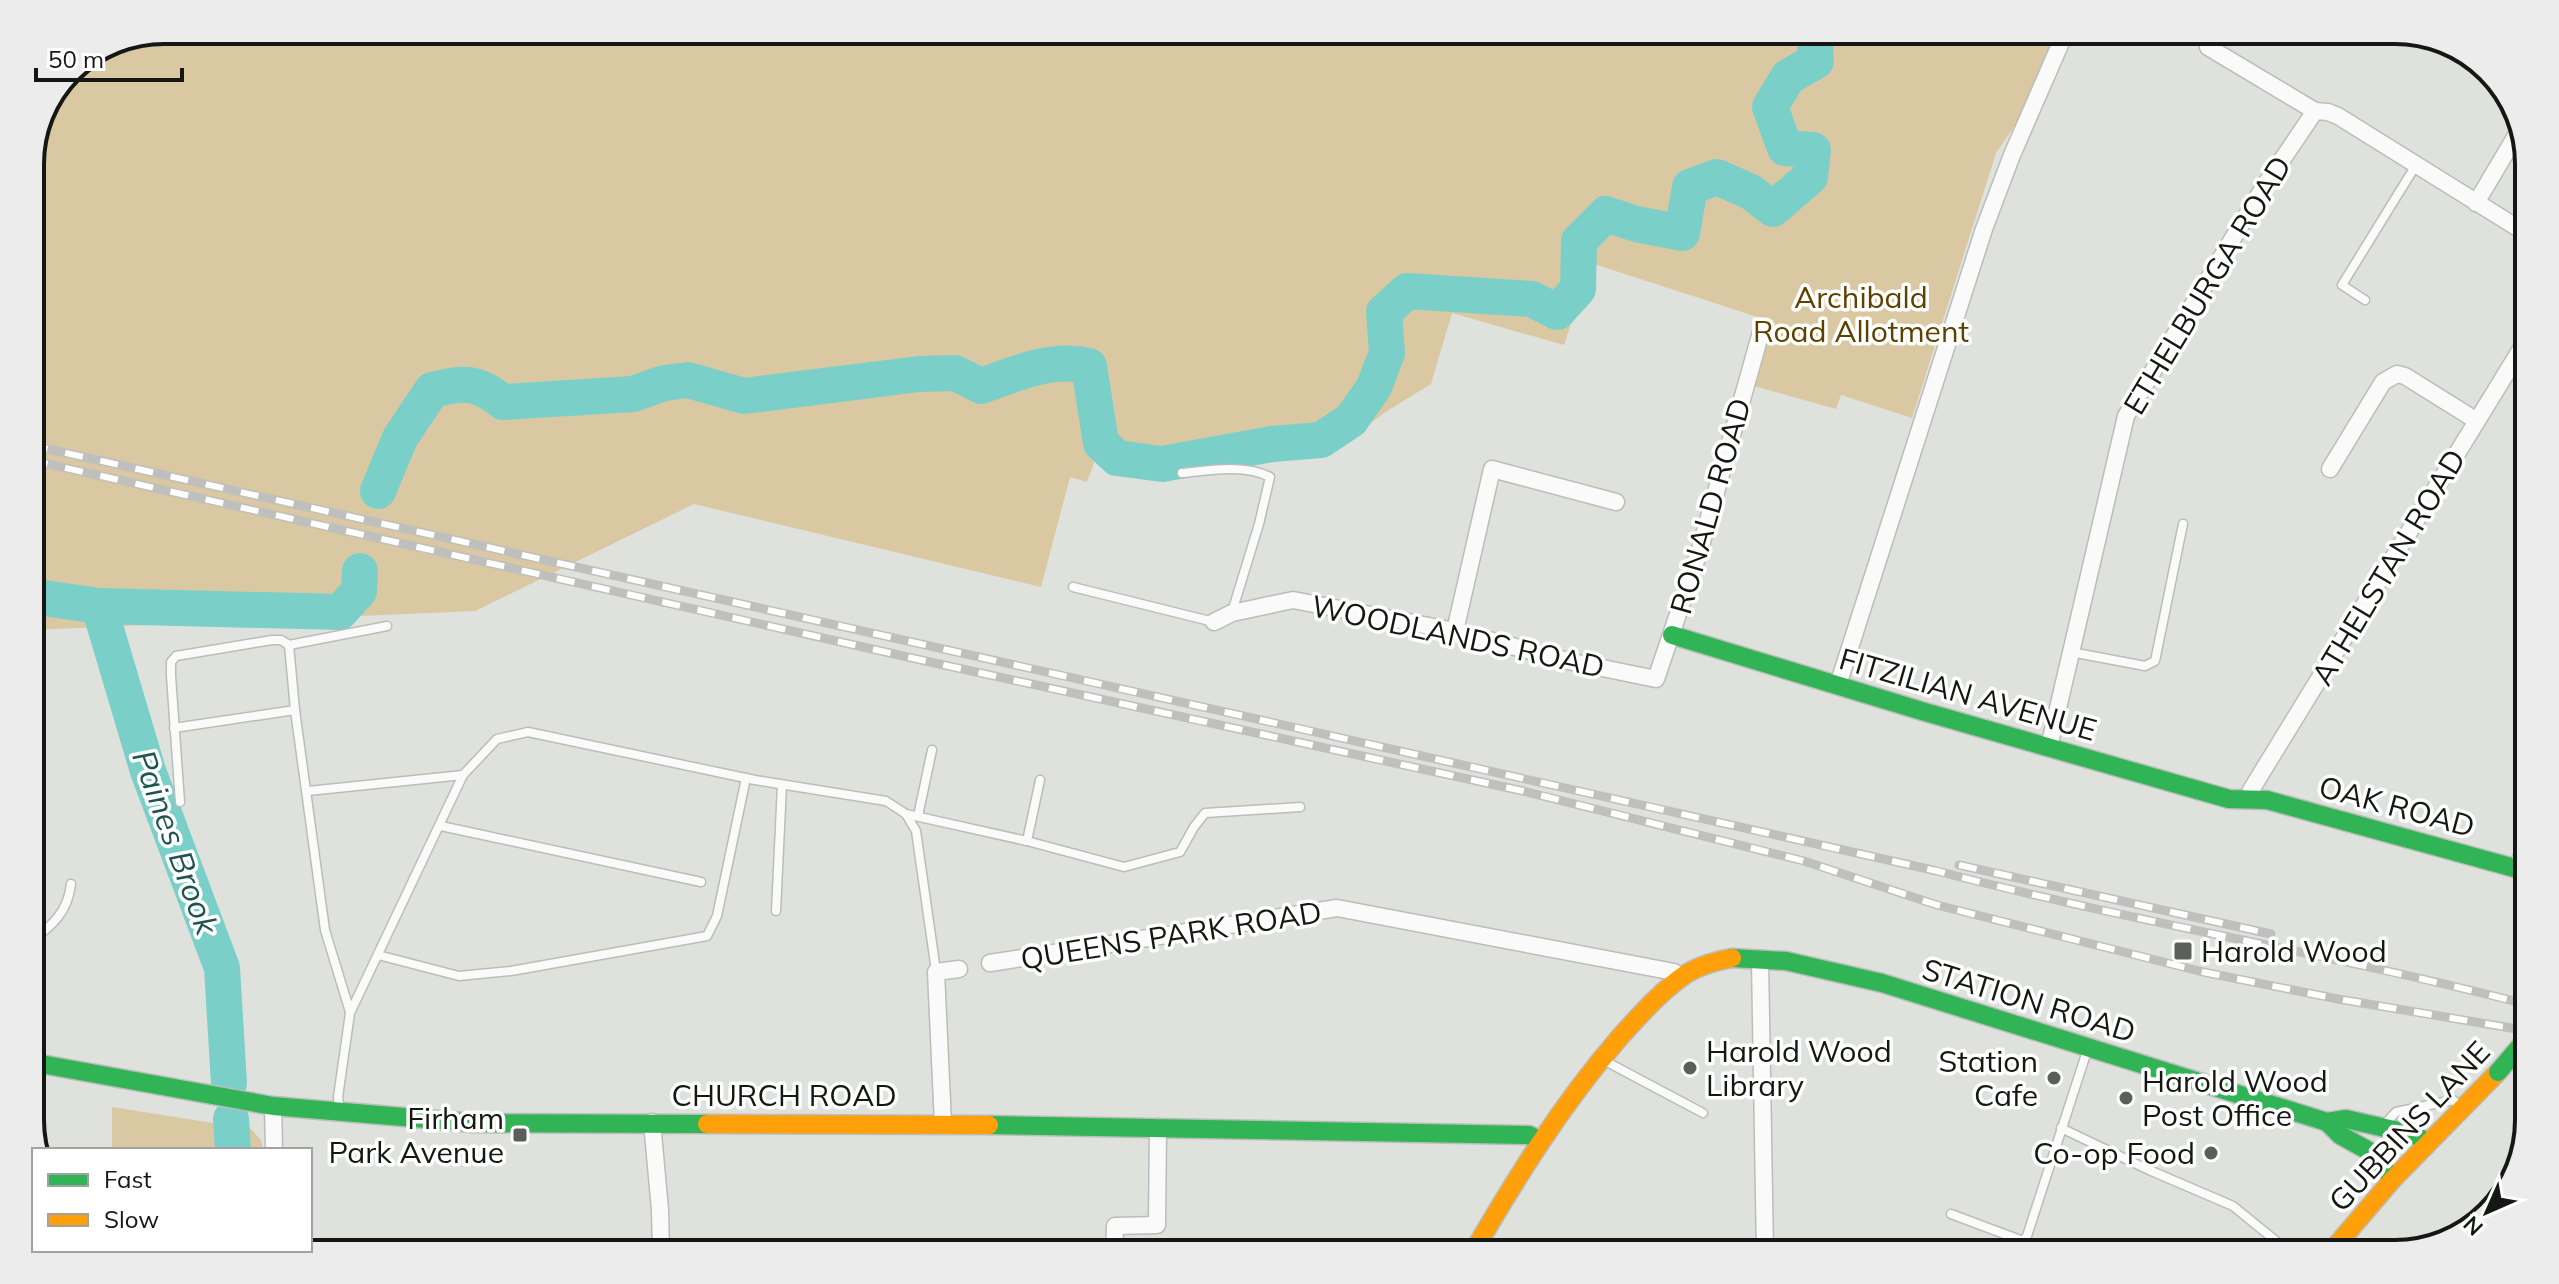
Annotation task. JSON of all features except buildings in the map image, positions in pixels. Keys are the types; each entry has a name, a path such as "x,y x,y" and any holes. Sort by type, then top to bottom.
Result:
{"street":[{"path":"1838,685 1984,229 2060,44"},
{"path":"2208,47 2315,111 2338,116 2515,227"},
{"name":"ETHELBURGA ROAD","path":"2049,747 2126,416 2265,185 2315,111"},
{"path":"2476,203 2513,141"},
{"name":"RONALD ROAD","path":"1656,679 1700,549 1761,332"},
{"name":"ATHELSTAN ROAD","path":"2249,798 2251,790 2515,359"},
{"path":"2330,469 2383,382 2397,374 2477,421"},
{"path":"1455,631 1492,469 1616,502"},
{"name":"WOODLANDS ROAD","path":"1214,622 1232,613 1293,600 1455,631 1568,661 1656,679"},
{"name":"FITZILIAN AVENUE","path":"1672,635 2229,799 2249,798"},
{"name":"OAK ROAD","path":"2249,798 2267,800 2515,868"},
{"name":"QUEENS PARK ROAD","path":"990,963 1337,908 1674,972 1681,977"},
{"name":"STATION ROAD","path":"1480,1240 1563,1105 1600,1059 1681,977 1710,963 1734,958 1821,967 1882,983 2327,1122 2346,1119 2416,1135 2426,1143"},
{"path":"1760,959 1765,1240"},
{"path":"943,1124 936,972 959,969"},
{"name":"GUBBINS LANE","path":"2341,1240 2426,1143 2463,1109 2515,1052"},
{"name":"CHURCH ROAD","path":"44,1065 239,1102 474,1123 1158,1127 1529,1135 1540,1141"},
{"path":"273,1106 274,1148"},
{"path":"652,1122 661,1240"},
{"name":"STATION ROAD","path":"2327,1122 2340,1135 2369,1151 2393,1179"},
{"path":"1114,1240 1115,1226 1157,1225 1158,1127"},
{"path":"2369,1151 2381,1129"}],"lane":[{"path":"2365,300 2342,285 2416,165"},
{"path":"1182,473 1216,469 1259,472 1270,477 1232,613"},
{"path":"2071,652 2145,666 2155,661 2183,524"},
{"path":"1073,587 1214,622"},
{"path":"180,802 171,662 176,656 272,640 281,640 289,645 387,626"},
{"path":"289,645 325,930 350,1013"},
{"path":"174,728 295,710"},
{"path":"340,1113 338,1097 350,1013 463,775 497,739 528,732 782,785 886,801 906,814 1124,867 1180,852 1205,813 1300,807"},
{"path":"918,816 932,750"},
{"path":"308,791 463,775"},
{"path":"378,955 459,976 511,971 707,936 717,916 746,778"},
{"path":"1027,841 1040,780"},
{"path":"776,911 782,785"},
{"path":"906,814 916,831 936,972"},
{"path":"441,826 701,882"},
{"path":"44,931 56,923 70,895 71,884"},
{"path":"2023,1240 2055,1155 2089,1046"},
{"path":"1600,1059 1703,1113"},
{"path":"2381,1129 2396,1112 2453,1100 2463,1109"},
{"path":"2061,1128 2233,1206 2275,1240"},
{"path":"1951,1214 2020,1240"}],"green space":[{"name":"Archibald Road Allotment","path":"164,44 2052,44 2057,48 2037,93 1996,153 1912,418 1841,395 1836,409 1754,386 1773,322 1591,263 1564,345 1452,313 1431,384 1387,411 1327,455 1152,471 1118,468 1096,458 1087,482 1070,477 1041,587 694,504 475,611 44,629 44,156 48,133 64,97 97,64 140,46"},
{"path":"112,1107 251,1129 261,1140 263,1148 112,1148"}],"waterway":[{"path":"378,491 400,438 432,390 462,385 478,387 503,402 633,394 664,383 688,380 744,396 919,374 955,373 981,386 1034,368 1075,364 1089,366 1101,443 1117,458 1162,464 1272,444 1321,440 1351,420 1374,387 1387,353 1384,312 1407,291 1532,299 1557,312 1578,289 1579,241 1606,214 1636,224 1682,233 1690,187 1717,177 1751,192 1773,209 1810,177 1813,150 1785,148 1770,107 1788,77 1816,61 1815,44"},
{"path":"44,598 99,606 340,612 359,591 360,571"},
{"name":"Paines Brook","path":"99,606 148,771 222,968 229,1083"},
{"name":"Paines Brook","path":"231,1119 233,1148"}],"railway":[{"path":"44,448 2515,1002"},
{"path":"44,463 1523,791 1804,861 1937,905 2203,972 2338,999 2515,1029"},
{"path":"1959,865 2271,934"}],"traffic: fast":[{"path":"1672,635 1925,712 2229,799 2267,800 2515,868"},
{"path":"1732,958 1786,961 1882,983 2327,1122 2346,1119 2416,1135 2426,1143"},
{"path":"2498,1072 2515,1052"},
{"path":"44,1065 273,1106 474,1123 707,1124"},
{"path":"2327,1122 2340,1135 2369,1151 2393,1179"},
{"path":"989,1125 1529,1135 1540,1141"}],"traffic: slow":[{"path":"1480,1240 1541,1142 1620,1037 1659,996 1686,974 1732,958"},
{"path":"2341,1240 2393,1179 2498,1072"},
{"path":"707,1124 989,1125"}],"place":[{"name":"Harold Wood","path":"2183,951"},
{"name":"Harold Wood Library","path":"1690,1068"},
{"name":"Station Cafe","path":"2054,1078"},
{"name":"Harold Wood Post Office","path":"2126,1098"},
{"name":"Firham Park Avenue","path":"520,1135"},
{"name":"Co-op Food","path":"2211,1153"}]}
